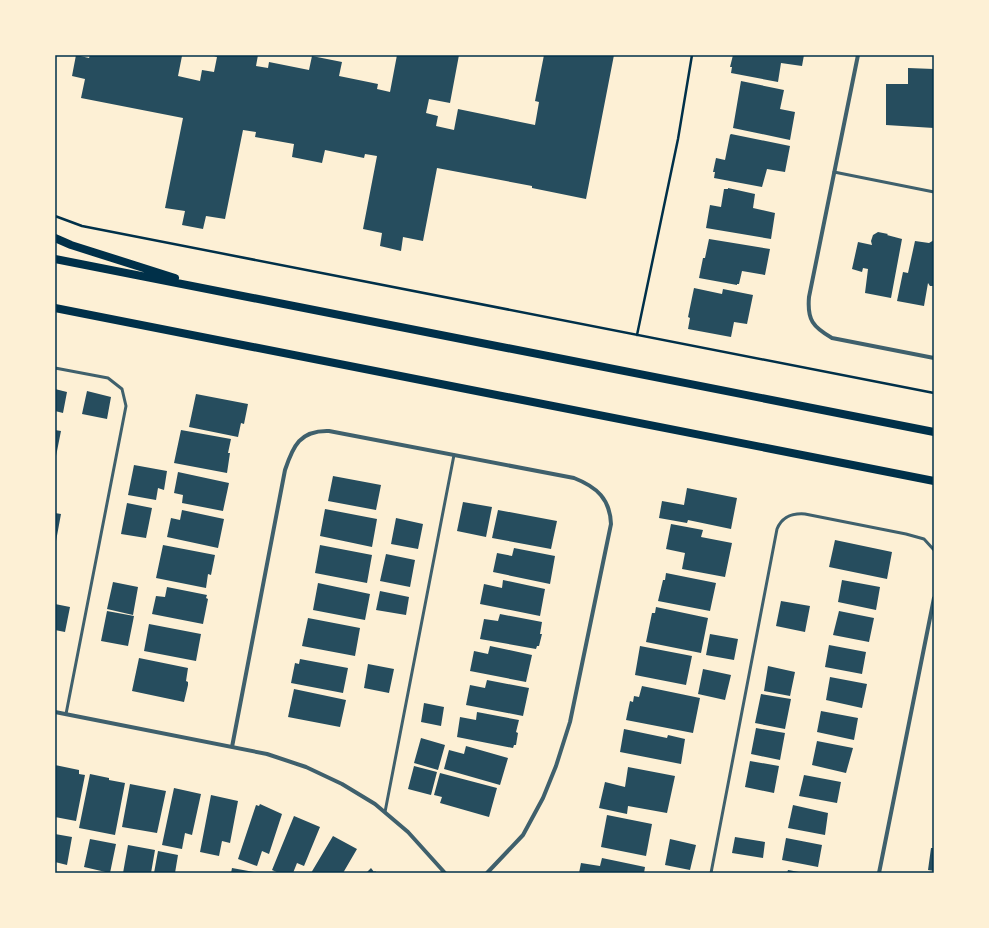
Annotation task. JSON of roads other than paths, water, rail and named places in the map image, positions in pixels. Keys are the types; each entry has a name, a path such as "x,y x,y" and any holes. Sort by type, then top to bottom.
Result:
{"main road":[{"path":"55,238 71,245 212,290"},
{"path":"55,260 934,432"},
{"path":"55,308 934,481"}],"street":[{"path":"858,55 809,298 808,310 812,323 832,338 934,358"},
{"path":"232,747 285,470 295,445 308,434 317,431 329,431 574,478 584,482 605,500 611,513 610,533 570,722 556,766 543,798 523,835 487,873"},
{"path":"879,873 934,598"},
{"path":"55,712 267,754 306,767 342,784 375,804 408,832 445,873"}],"lane":[{"path":"834,172 934,192"},
{"path":"55,368 108,378 122,389 126,406 66,714"},
{"path":"385,812 454,455"},
{"path":"711,873 779,524 788,515 798,513 805,514 924,539 934,550"}]}
